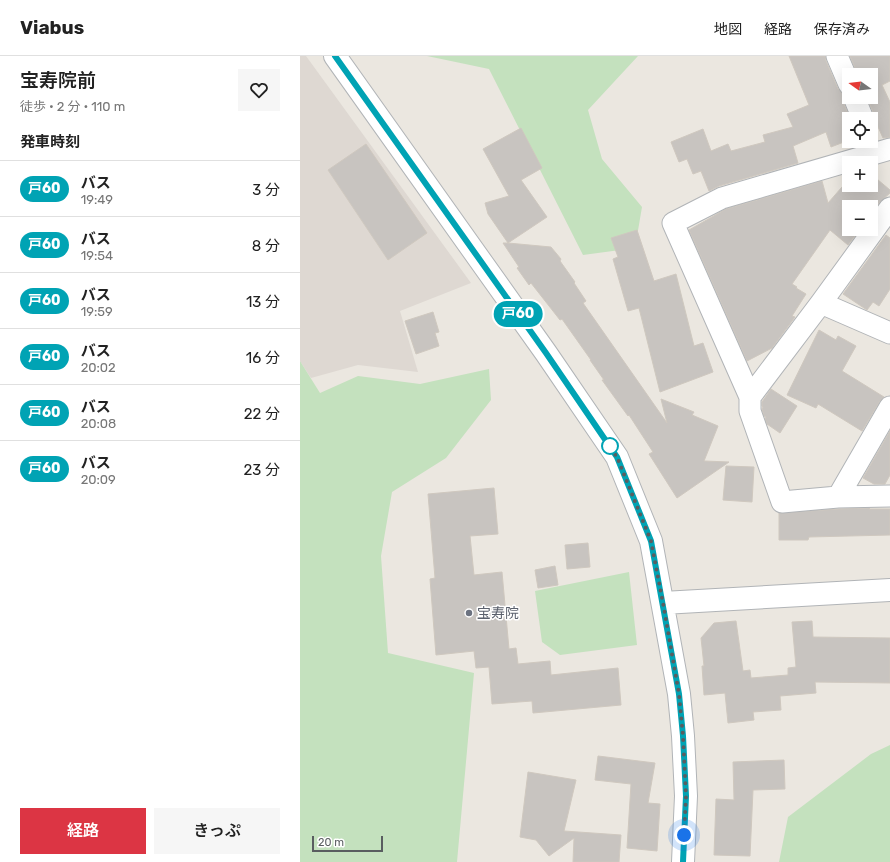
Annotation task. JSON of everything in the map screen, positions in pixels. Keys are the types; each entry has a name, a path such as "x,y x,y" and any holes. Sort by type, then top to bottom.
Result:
{"street":[{"path":"334,56 546,353 617,457 651,541 679,694 686,796 683,862"},
{"path":"837,56 842,68"},
{"path":"880,146 722,198 672,223 750,397 750,411 753,422 782,502 838,497 890,496"},
{"path":"750,397 890,208"},
{"path":"821,303 890,333"},
{"path":"838,497 890,407"},
{"path":"663,603 890,590"}],"shaded area":[{"path":"300,56 306,56 471,283 400,311 418,372 358,365 311,378 300,361"}],"green space":[{"path":"427,56 638,56 588,110 602,159 642,207 635,248 583,255 489,69"},
{"path":"300,361 320,393 358,376 420,384 489,369 491,400 446,458 392,492 381,556 388,653 474,673 457,862 300,862"},
{"path":"629,572 637,645 560,655 542,642 535,591"},
{"path":"890,745 890,862 779,862 788,817 871,754"}],"building":[{"path":"789,56 825,56 838,89 842,93 842,104 844,104 847,112 842,112 842,143 831,147 826,132 793,146 798,163 719,186 709,191 701,171 693,174 687,159 679,162 671,142 703,129 711,151 728,144 731,151 765,142 763,135 793,127 787,114 809,105"},
{"path":"850,56 890,56 890,81 882,85 890,102 890,137 883,138 878,127 878,112 873,112 870,104 878,104 878,68 855,68"},
{"path":"521,128 542,168 521,180 547,217 508,243 488,214 485,203 509,196 483,149"},
{"path":"366,144 427,233 388,260 328,170"},
{"path":"878,180 890,190 890,193 878,205 878,200 842,200 842,236 855,236 848,245 830,230 792,284 806,294 792,316 795,317 772,348 747,361 689,230 726,209 822,181 828,203 842,187 842,192 878,192"},
{"path":"637,230 654,281 676,274 694,346 703,343 713,372 660,392 639,308 628,311 613,259 618,257 611,238"},
{"path":"886,235 890,238 890,289 879,306 873,302 867,310 843,294"},
{"path":"503,243 551,247 561,259 560,261 586,301 583,303 667,423 661,399 694,412 692,415 718,426 704,461 729,462 677,498 649,454 653,452 629,415 628,416 602,380 604,380 591,360 562,319 560,320 531,283 529,285 517,268 519,267"},
{"path":"433,312 439,332 435,333 439,346 416,354 405,321"},
{"path":"819,330 836,340 838,336 856,346 842,371 884,397 862,431 818,404 816,408 787,395"},
{"path":"771,389 797,406 780,433 767,424 765,419 766,417 764,416 762,409 762,402"},
{"path":"890,431 890,475 885,484 874,484 863,478"},
{"path":"726,466 754,467 752,502 723,500"},
{"name":"宝寿院","path":"494,488 498,534 470,536 474,575 502,572 509,649 516,648 518,664 550,661 551,675 618,668 621,705 533,713 532,701 492,704 489,667 476,668 474,651 436,655 430,579 435,578 428,494"},
{"path":"870,508 869,509 890,509 890,535 809,537 808,540 779,540 779,513"},
{"path":"588,543 590,567 567,569 565,545"},
{"path":"555,566 558,585 538,588 535,570"},
{"path":"736,621 743,671 750,670 751,678 788,675 788,668 796,667 792,622 812,621 813,637 890,638 890,683 815,682 816,693 780,696 781,710 753,712 754,720 728,723 725,693 704,695 702,666 704,666 701,638 714,623"},
{"path":"598,756 655,763 648,803 660,804 657,851 627,848 631,784 595,780"},
{"path":"784,760 785,789 753,790 750,856 714,855 716,799 734,800 733,762"},
{"path":"528,772 576,780 564,831 621,835 619,862 573,862 574,838 549,856 536,840 520,837"}],"bus line":[{"name":"戸60","path":"335,56 546,353 617,457 635,498 651,541 679,694 686,796 683,862"}],"place":[{"name":"宝寿院","path":"469,613"}],"route":[{"path":"610,446 608,445 617,457 635,498 651,541 663,603 679,694 683,736 686,796 684,835"}]}
